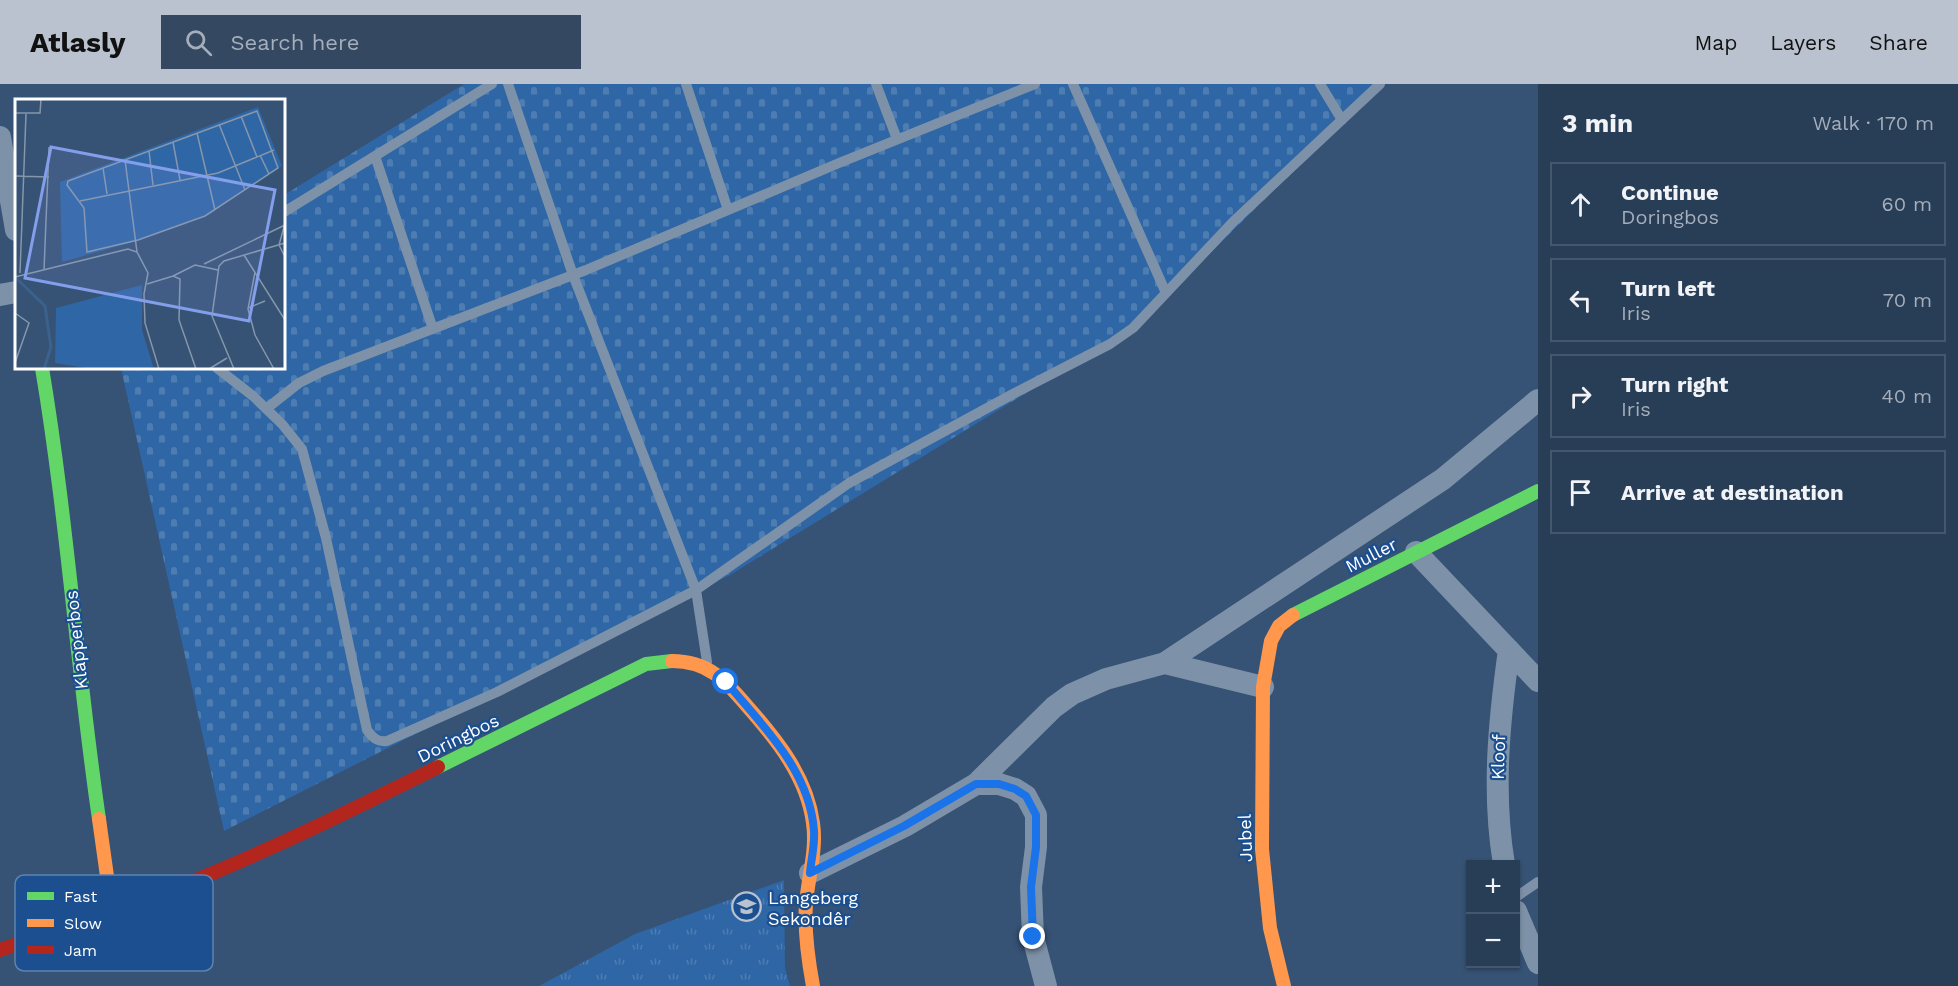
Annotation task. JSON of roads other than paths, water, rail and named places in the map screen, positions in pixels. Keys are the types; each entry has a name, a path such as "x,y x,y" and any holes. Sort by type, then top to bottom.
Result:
{"street":[{"path":"0,137 15,224"},
{"path":"0,295 15,292"},
{"name":"Klapperbos","path":"42,369 53,433 89,753 107,875"},
{"path":"810,873 904,826 976,784 1054,707 1072,694 1106,680 1165,663 1443,479 1538,400"},
{"name":"Muller","path":"1263,687 1271,641 1279,626 1291,616 1538,491"},
{"path":"1416,552 1538,681"},
{"name":"Kloof","path":"1504,860 1497,795 1500,716 1509,650"},
{"name":"Doringbos","path":"206,875 346,813 645,664 660,660 683,661 708,668 726,682 794,767 807,797 814,832 806,906 805,942 813,986"},
{"path":"1165,663 1263,687"},
{"name":"Jubel","path":"1263,687 1262,849 1270,928 1284,986"},
{"path":"976,784 999,784 1015,789 1026,796 1036,815 1036,847 1031,887 1033,937 1046,986"},
{"path":"1516,914 1538,963"},
{"name":"Doringbos","path":"0,950 15,945"}],"lane":[{"path":"285,211 492,84"},
{"path":"508,84 573,275 696,590 708,668"},
{"path":"686,84 728,210"},
{"path":"876,84 897,140"},
{"path":"266,408 299,383 323,371 573,275 1035,84"},
{"path":"1073,84 1166,293"},
{"path":"1320,84 1342,120"},
{"path":"218,369 266,408 302,449 326,537 368,730 373,738 380,742 387,741 498,692 696,590 849,483 1110,344 1133,328 1233,222 1380,84"},
{"path":"375,156 433,329"},
{"path":"1520,894 1538,882"}],"place":[{"name":"Langeberg Sekondêr","path":"747,907"}]}
